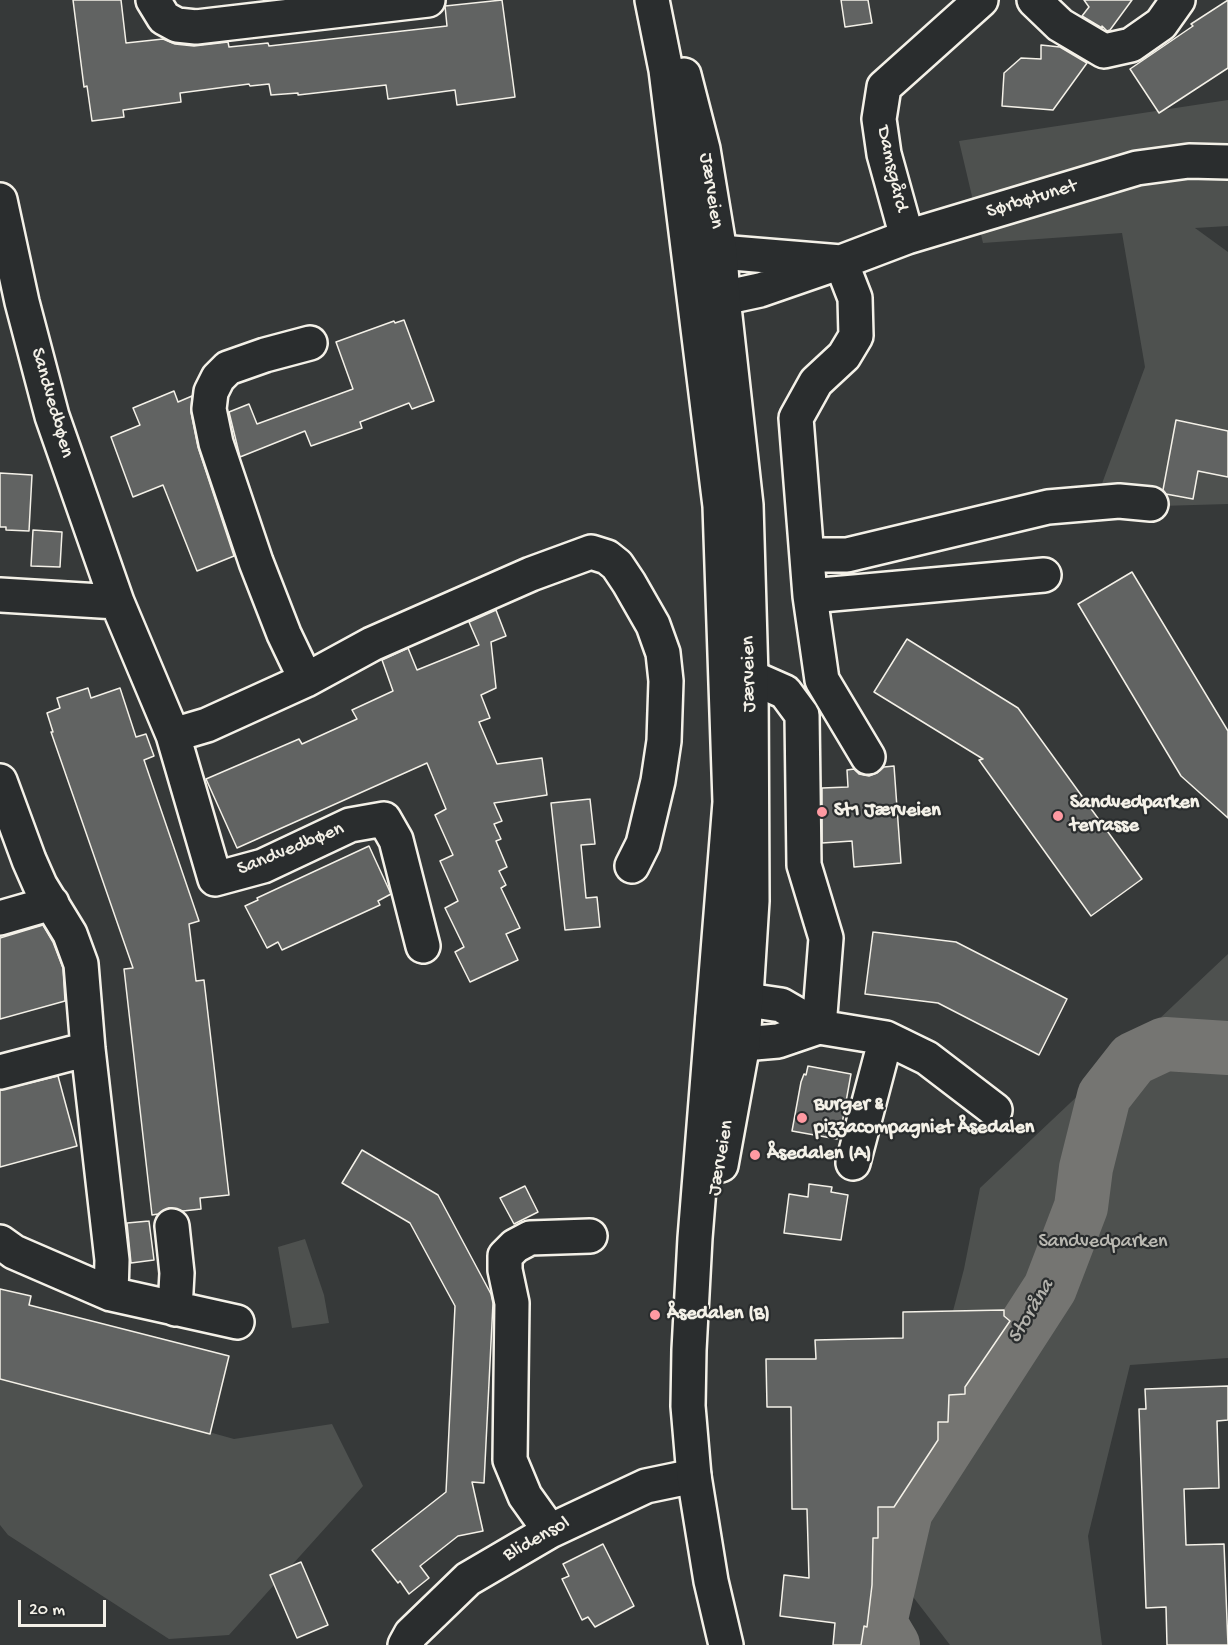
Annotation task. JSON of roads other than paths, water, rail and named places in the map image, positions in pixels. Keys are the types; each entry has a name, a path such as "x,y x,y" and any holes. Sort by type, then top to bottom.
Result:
{"street":[{"path":"153,0 164,18 177,25 196,27 428,0"},
{"name":"Jærveien","path":"652,0 666,70 720,506 730,802 695,1238 688,1406 694,1476 711,1581 726,1645"},
{"name":"Jærveien","path":"672,0 680,63 703,149 720,252 746,505 751,677 753,901 747,1000 742,1044 689,1350"},
{"name":"Damsgård","path":"907,237 884,154 879,119 884,87 981,0"},
{"path":"1034,0 1060,25 1104,51 1131,45 1161,24 1178,0"},
{"name":"Sørbøtunet","path":"723,298 760,290 907,237 1137,168 1189,161 1228,162"},
{"name":"Sandvedbøen","path":"0,200 22,302 51,417 117,602 174,735 215,879 263,866 350,825 384,819 396,840 423,946"},
{"path":"720,252 692,270 723,298"},
{"name":"Sørbøtunet","path":"720,252 841,262"},
{"path":"841,262 855,298 856,336 844,356 816,382 796,418 810,596 822,680 868,757"},
{"path":"306,680 284,634 256,562 219,453 209,409 211,392 218,378 228,368 310,343"},
{"path":"808,555 847,555 1048,507 1119,501 1151,504"},
{"path":"174,735 207,725 306,680 372,644 490,591 591,552 607,557 617,565 653,625 663,653 664,741 658,782 643,844 632,866"},
{"path":"810,596 1044,575"},
{"path":"0,595 117,602"},
{"path":"751,677 785,692 802,716 804,865 826,938 819,1027"},
{"path":"0,781 40,885 70,934 81,963 88,1049 112,1260 111,1294"},
{"path":"0,918 52,903"},
{"path":"819,1027 778,1041 742,1044 713,1018 747,1000 781,1005 819,1027 886,1038 927,1058 995,1110"},
{"path":"853,1163 886,1038"},
{"path":"0,1072 88,1049"},
{"path":"172,1226 177,1274 175,1309"},
{"path":"550,1531 525,1496 510,1460 512,1303 505,1270 505,1256 515,1246 530,1238 590,1236"},
{"path":"0,1242 14,1252 111,1294 237,1323"},
{"name":"Blidensol","path":"405,1645 411,1634 468,1580 550,1531 646,1486 694,1476"}],"waterway":[{"name":"Storåna","path":"893,1645 880,1623 906,1511 1050,1288 1081,1207 1086,1168 1104,1096 1133,1059 1165,1044 1228,1048"}],"place":[{"name":"St1 Jærveien","path":"822,812"},
{"name":"Sandvedparken terrasse","path":"1058,816"},
{"name":"Burger & pizzacompagniet Åsedalen","path":"802,1118"},
{"name":"Åsedalen (A)","path":"755,1155"},
{"name":"Åsedalen (B)","path":"655,1315"}],"park label":[{"name":"Sandvedparken","path":"1103,1243"}]}
